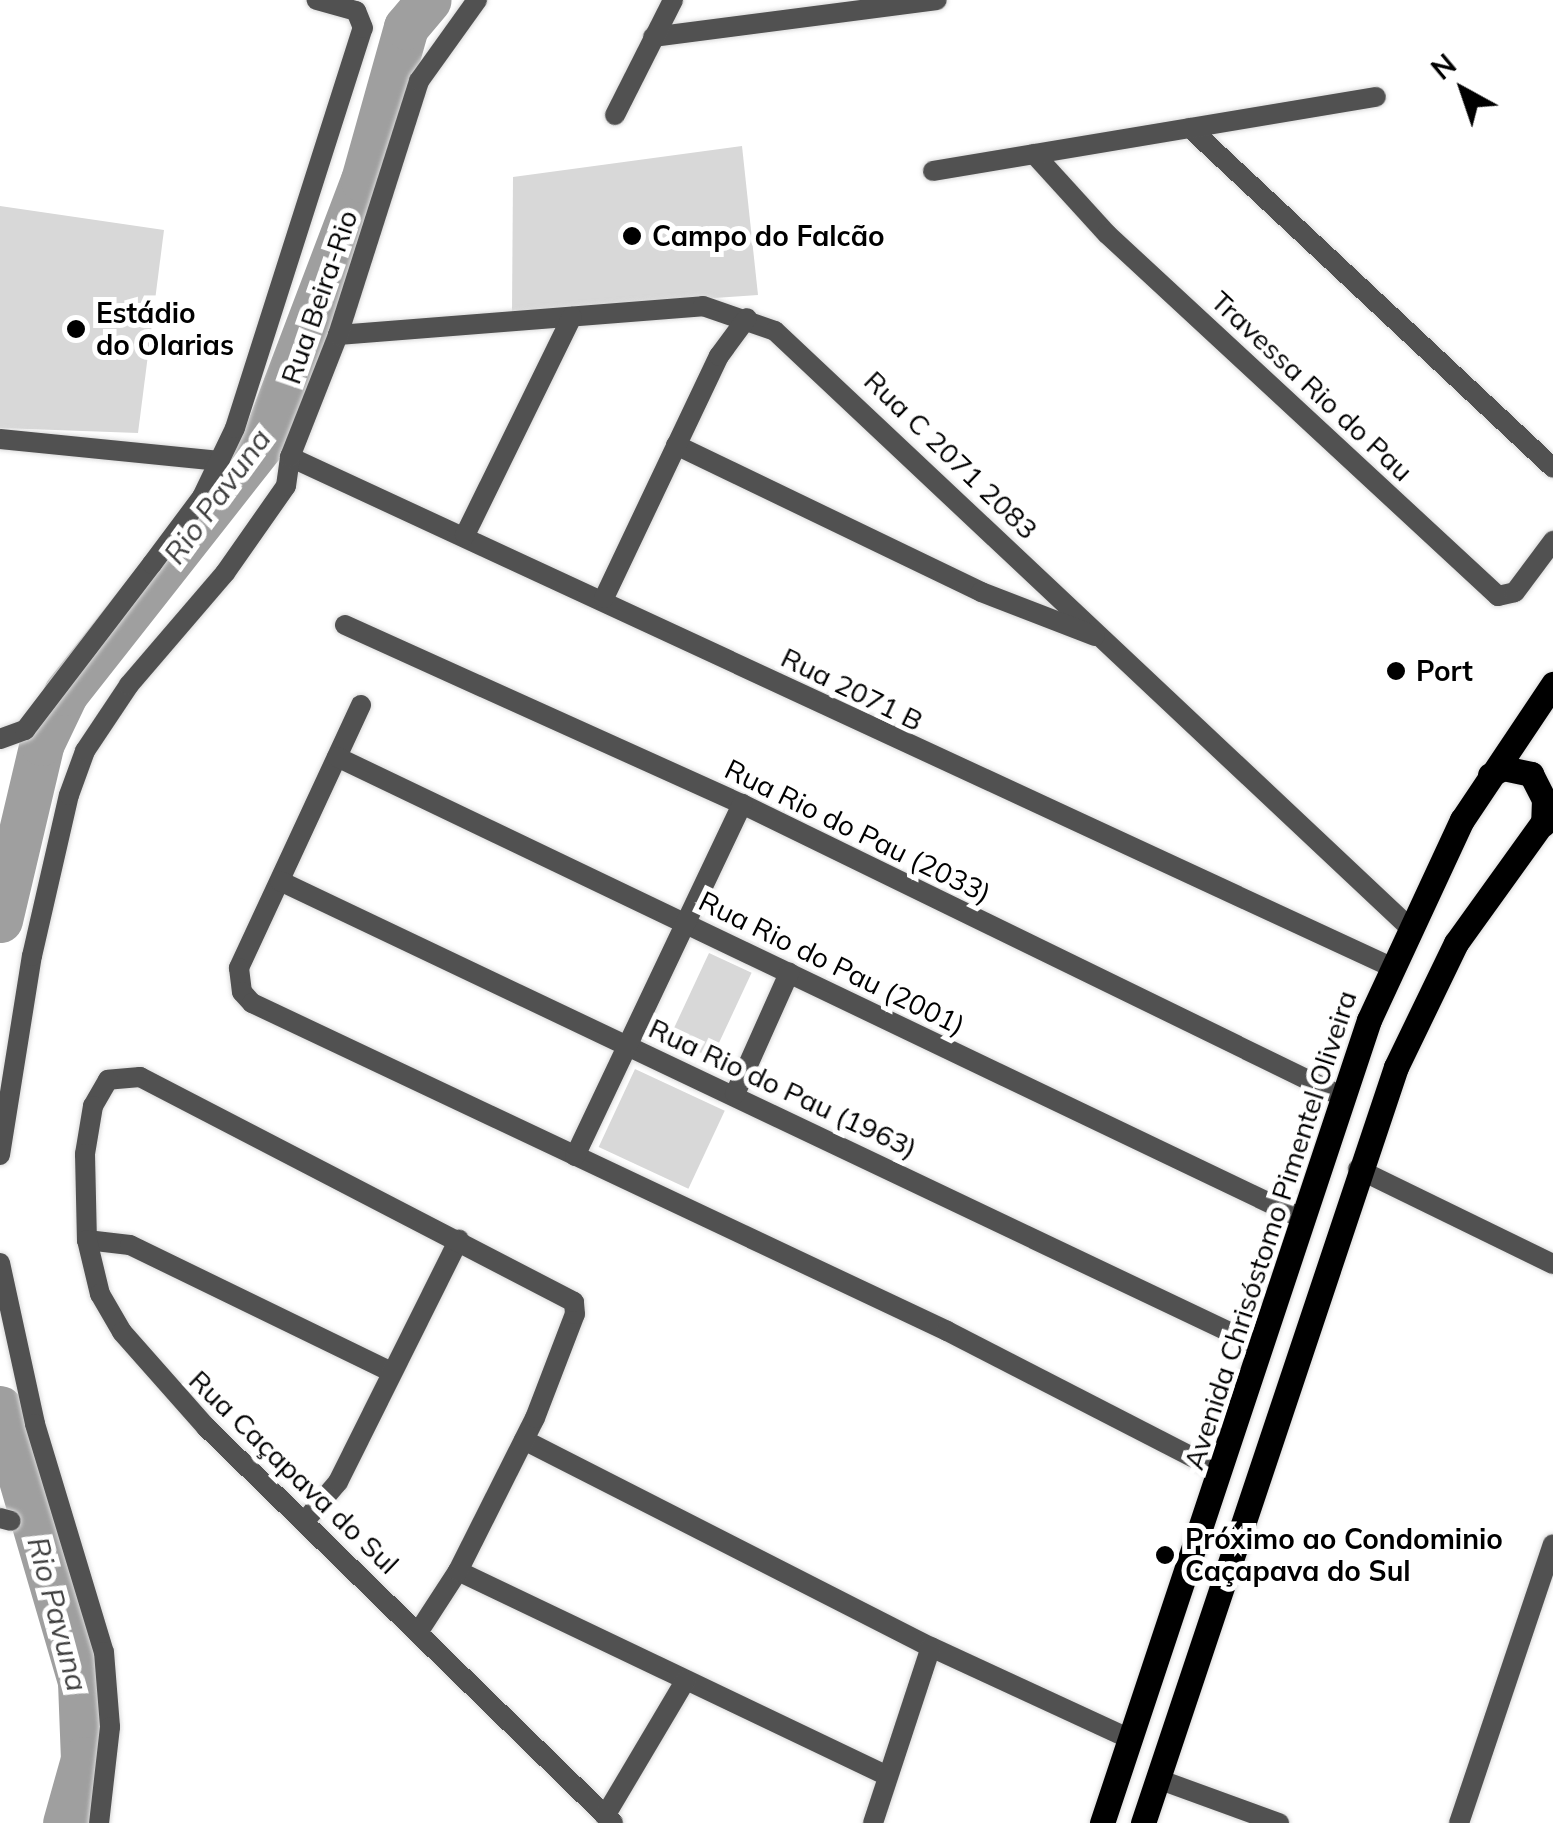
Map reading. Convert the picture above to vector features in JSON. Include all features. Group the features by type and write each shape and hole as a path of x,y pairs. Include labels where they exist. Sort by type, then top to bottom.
{"main road":[{"name":"Avenida Chrisóstomo Pimentel Oliveira","path":"1102,1823 1390,967 1490,774 1553,684"},
{"path":"1143,1823 1358,1170 1426,995 1548,816 1544,799 1530,774 1517,768 1490,774"},
{"path":"1340,1108 1358,1170"}],"street":[{"name":"Rua Beira-Rio","path":"0,1156 32,956 68,795 85,751 128,685 224,573 286,486 290,457 338,335 419,81 477,0"},
{"path":"616,115 672,0"},
{"path":"653,37 937,0"},
{"path":"0,739 24,730 202,497 220,461 361,39 361,15 332,2"},
{"path":"934,171 1376,97"},
{"path":"1190,128 1553,468"},
{"name":"Travessa Rio do Pau","path":"1034,154 1107,234 1498,596 1514,592 1552,544"},
{"name":"Rua C 2071 2083","path":"338,335 703,306 747,318 798,346 1101,639 1408,926"},
{"path":"465,535 572,317"},
{"path":"604,598 719,356 747,318"},
{"path":"0,438 220,461"},
{"path":"676,445 981,592 1101,639"},
{"name":"Rua 2071 B","path":"290,457 604,598 970,777 1390,967"},
{"name":"Rua Rio do Pau (2033)","path":"345,625 742,804 1340,1108"},
{"path":"361,705 240,968 242,992 252,1003 964,1339 1221,1472"},
{"name":"Rua Rio do Pau (2001)","path":"337,757 1303,1220"},
{"path":"575,1156 742,804"},
{"name":"Rua Rio do Pau (1963)","path":"280,882 735,1094 1261,1347"},
{"path":"735,1094 789,973"},
{"name":"Rua Caçapava do Sul","path":"459,1239 140,1077 119,1076 99,1089 85,1154 87,1240 100,1294 135,1351 609,1820"},
{"path":"1358,1170 1553,1264"},
{"path":"304,1522 338,1482 459,1239 574,1302 565,1343 524,1440 458,1570 419,1631"},
{"path":"87,1240 130,1245 390,1372"},
{"path":"0,1263 35,1424 104,1652 110,1727 99,1823"},
{"path":"524,1440 931,1647 1132,1740"},
{"path":"1459,1823 1553,1544"},
{"path":"458,1570 888,1776"},
{"path":"873,1823 931,1647"},
{"path":"609,1820 685,1681"},
{"path":"1158,1779 1280,1823"}],"shaded area":[{"name":"Campo do Falcão","path":"742,146 758,295 512,312 513,177"},
{"name":"Estádio do Olarias","path":"0,206 164,230 138,433 0,428"},
{"path":"709,953 752,973 712,1058 669,1038"},
{"path":"635,1069 725,1111 688,1189 599,1147"}],"waterway":[{"name":"Rio Pavuna","path":"0,920 42,743 66,693 263,443 363,180 406,27 429,0"},
{"name":"Rio Pavuna","path":"0,1408 80,1682 83,1759 65,1823"}],"place":[{"name":"Campo do Falcão","path":"632,236"},
{"name":"Estádio do Olarias","path":"76,329"},
{"name":"Port","path":"1396,671"},
{"name":"Próximo ao Condominio Caçapava do Sul","path":"1165,1555"}]}
